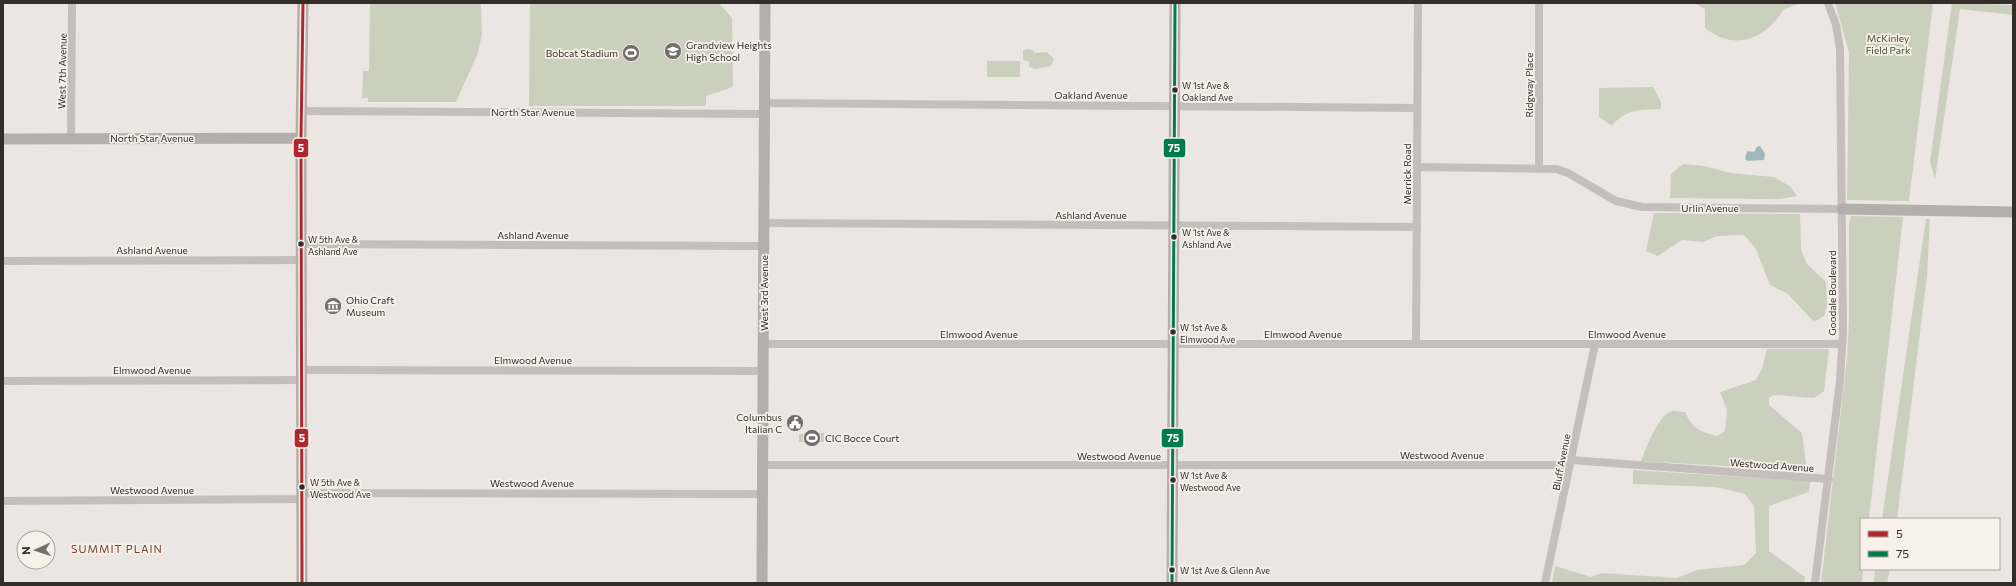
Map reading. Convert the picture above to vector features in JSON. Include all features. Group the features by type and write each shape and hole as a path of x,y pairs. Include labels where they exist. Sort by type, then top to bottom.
{"street":[{"name":"West 7th Avenue","path":"71,139 72,3"},
{"path":"302,583 301,111 303,3"},
{"name":"West 3rd Avenue","path":"762,583 765,3"},
{"path":"1172,583 1175,3"},
{"name":"Merrick Road","path":"1416,344 1418,3"},
{"name":"Ridgway Place","path":"1539,3 1539,168"},
{"name":"Goodale Boulevard","path":"1815,583 1829,479 1840,381 1842,344 1840,49 1836,25 1828,3"},
{"name":"Oakland Avenue","path":"764,109 1174,106 1417,108"},
{"name":"North Star Avenue","path":"301,111 764,109"},
{"name":"North Star Avenue","path":"3,139 301,138"},
{"name":"Urlin Avenue","path":"1417,167 1557,169 1568,173 1616,201 1642,207 1842,208 2013,212"},
{"name":"Ashland Avenue","path":"764,224 1417,227"},
{"name":"Ashland Avenue","path":"301,244 764,246"},
{"name":"Ashland Avenue","path":"3,261 301,260"},
{"name":"Elmwood Avenue","path":"764,344 1842,344"},
{"name":"Bluff Avenue","path":"1545,583 1596,344"},
{"name":"Elmwood Avenue","path":"3,381 302,375 763,371"},
{"name":"Westwood Avenue","path":"763,465 1173,466 1570,463 1829,479"},
{"name":"Westwood Avenue","path":"3,501 302,496 762,494"}],"green space":[{"path":"370,3 481,3 482,34 478,53 456,102 368,102 368,98 362,98 363,71 369,71"},
{"name":"Bobcat Stadium","path":"530,3 719,3 732,18 733,87 706,96 706,106 529,106"},
{"path":"1694,3 1802,3 1784,9 1777,19 1759,35 1749,39 1738,40 1727,39 1716,35 1705,28 1705,9"},
{"name":"McKinley Field Park","path":"1835,3 1933,3 1909,201 1847,200 1849,52"},
{"path":"1952,3 2013,5 2013,15 1960,9 1935,179 1930,162"},
{"path":"1023,50 1033,50 1035,53 1047,52 1054,59 1051,66 1035,69 1029,67 1029,62 1023,60"},
{"path":"987,61 1020,61 1020,77 987,77"},
{"path":"1653,87 1661,102 1661,109 1640,110 1628,113 1617,120 1612,126 1599,117 1599,88"},
{"path":"1683,164 1704,166 1730,173 1774,177 1791,187 1797,196 1780,199 1670,198 1671,174"},
{"path":"1654,213 1800,214 1801,250 1807,264 1826,282 1827,305 1824,316 1814,322 1788,294 1770,285 1756,249 1744,235 1717,236 1703,242 1682,240 1658,256 1646,251"},
{"path":"1851,216 1903,217 1869,518 1860,518 1860,570 1863,570 1862,583 1821,583 1847,359 1849,320 1849,223"},
{"path":"1926,219 1930,219 1927,276 1897,518 1882,518"},
{"path":"1767,349 1829,349 1824,391 1814,398 1773,395 1769,398 1769,405 1802,433 1807,471 1641,461 1649,440 1657,425 1667,414 1672,411 1685,412 1694,426 1706,433 1717,436 1725,431 1727,410 1720,392 1756,380 1762,369"},
{"name":"CIC Bocce Court","path":"824,433 824,442 799,442 799,434"},
{"path":"1633,470 1810,481 1809,492 1769,506 1769,551 1805,577 1804,583 1552,583 1555,566 1591,577 1602,573 1677,578 1697,570 1744,565 1756,553 1754,506 1745,494 1716,487 1633,484"},
{"path":"1875,570 1890,570 1887,583 1874,583"}],"water":[{"path":"1760,146 1765,154 1764,160 1748,161 1745,159 1747,151 1754,152 1757,147"}],"transit line":[{"name":"5","path":"302,583 301,138 303,3"},
{"name":"75","path":"1172,583 1175,3"}],"place":[{"name":"Grandview Heights High School","path":"673,51"},
{"name":"Bobcat Stadium","path":"631,53"},
{"name":"W 1st Ave & Oakland Ave","path":"1175,90"},
{"name":"W 1st Ave & Ashland Ave","path":"1174,237"},
{"name":"W 5th Ave & Ashland Ave","path":"301,244"},
{"name":"Ohio Craft Museum","path":"333,306"},
{"name":"W 1st Ave & Elmwood Ave","path":"1173,332"},
{"name":"Columbus Italian C","path":"795,423"},
{"name":"CIC Bocce Court","path":"812,438"},
{"name":"W 1st Ave & Westwood Ave","path":"1173,480"},
{"name":"W 5th Ave & Westwood Ave","path":"302,487"},
{"name":"W 1st Ave & Glenn Ave","path":"1172,570"}],"district":[{"name":"SUMMIT PLAIN","path":"117,549"}]}
